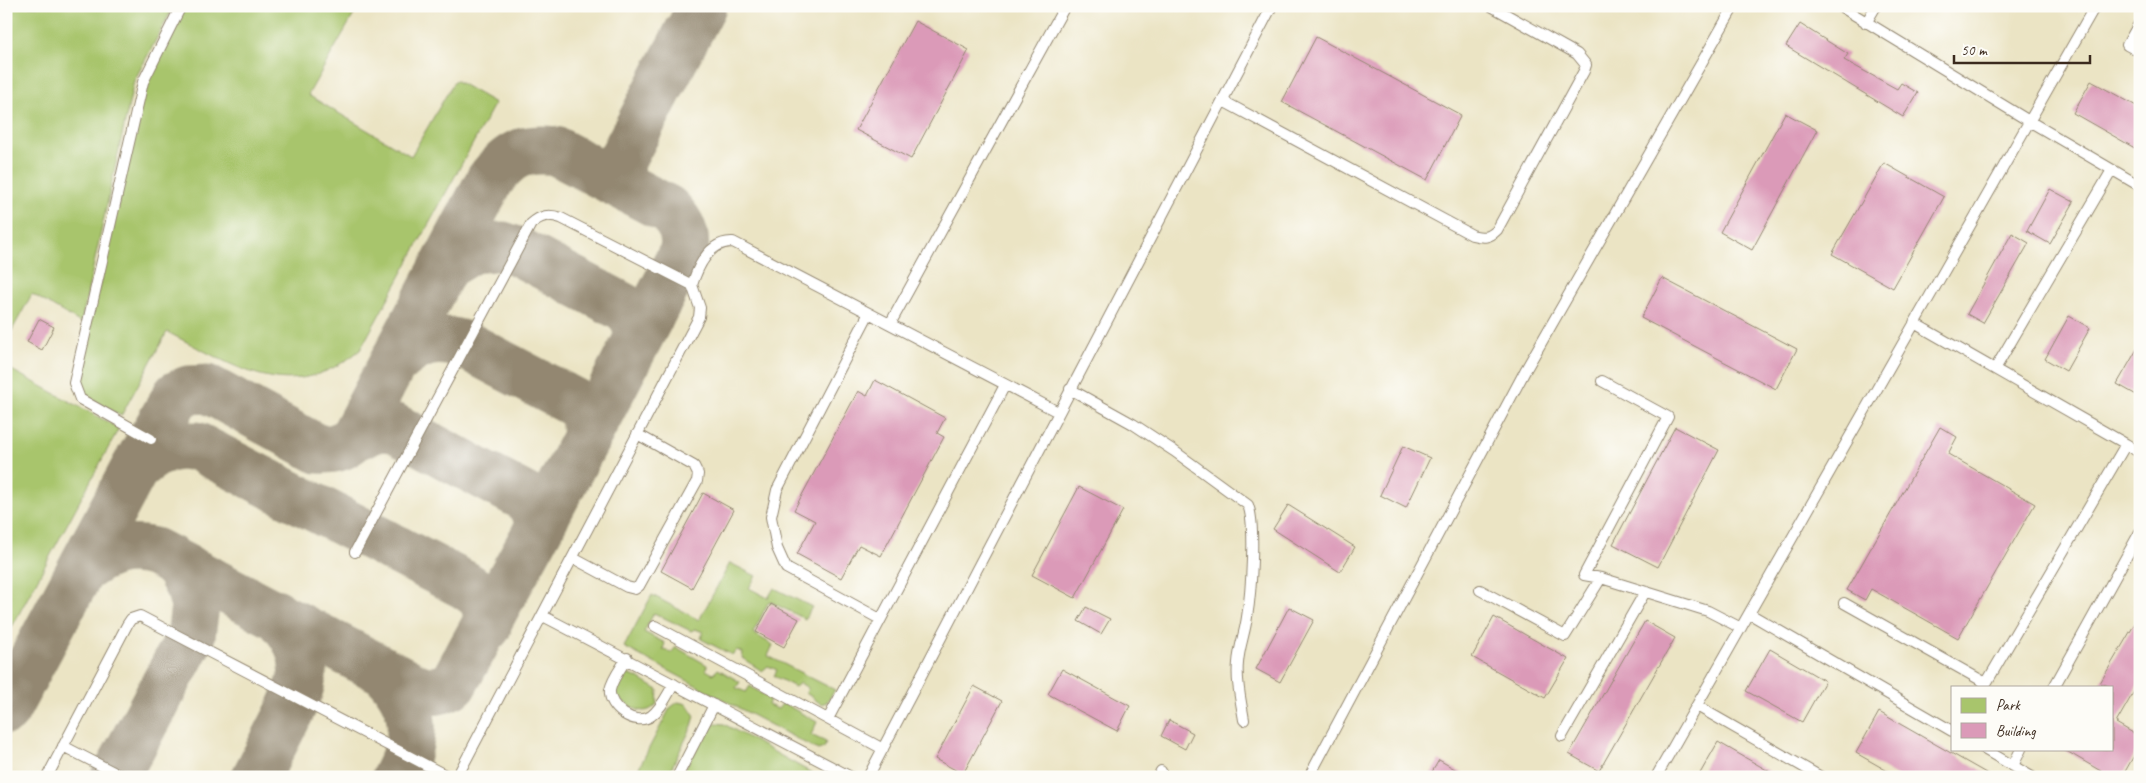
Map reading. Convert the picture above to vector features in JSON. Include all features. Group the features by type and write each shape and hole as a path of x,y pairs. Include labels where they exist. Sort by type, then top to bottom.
{"lane":[{"path":"151,439 80,399 74,383 142,82 181,6"},
{"path":"890,324 1065,6"},
{"path":"868,777 1272,6"},
{"path":"1223,100 1472,235 1483,238 1491,236 1497,230 1584,72 1586,65 1577,54 1491,6"},
{"path":"1309,777 1525,371 1734,6"},
{"path":"1840,6 2029,122 2140,186"},
{"path":"1866,22 1876,6"},
{"path":"1656,777 2095,6"},
{"path":"2140,22 2127,45 2140,52"},
{"path":"1995,369 2112,170"},
{"path":"355,552 531,224 538,218 546,215 561,218 692,285 700,308 699,317 457,777"},
{"path":"692,285 710,250 724,242 732,242 1058,412"},
{"path":"869,313 777,490 770,517 777,548 786,568 880,619"},
{"path":"1914,323 2140,453"},
{"path":"1602,381 1668,417 1584,575 1601,578 1708,611 1742,628"},
{"path":"828,719 1005,385"},
{"path":"1070,389 1133,424 1174,451 1248,505 1251,527 1248,617 1239,648 1238,666 1244,720"},
{"path":"573,558 627,586 635,588 639,586 697,480 698,474 694,466 637,434"},
{"path":"1844,603 1985,685 2126,444"},
{"path":"2055,686 2140,532"},
{"path":"1480,590 1565,636 1601,578"},
{"path":"1562,736 1645,592"},
{"path":"1750,614 1951,730"},
{"path":"47,777 127,624 131,619 140,616 448,777"},
{"path":"543,616 627,658 851,777"},
{"path":"655,626 883,749"},
{"path":"627,658 614,680 610,693 614,705 626,714 642,720 653,715 674,684"},
{"path":"677,777 714,704"},
{"path":"1697,706 1821,777"},
{"path":"63,746 123,777"},
{"path":"1986,750 2032,777"},
{"path":"2013,766 2021,750"}],"green space":[{"path":"6,6 174,6 134,81 81,323 32,294 6,341"},
{"path":"185,6 352,6 357,9 308,95 411,156 455,80 495,103 360,350 334,367 310,376 286,379 263,376 240,368 167,332 121,416 82,393 82,360 148,76"},
{"path":"6,367 119,428 6,638"},
{"path":"730,563 756,576 749,588 768,598 774,588 812,607 805,619 769,601 753,633 773,645 768,656 835,690 827,702 821,704 806,693 808,688 800,683 795,687 774,676 777,670 768,666 762,671 742,658 743,653 737,650 732,655 701,639 703,632 695,629 691,631 654,613 644,632 665,643 663,649 671,653 676,647 707,665 706,670 713,674 718,669 740,682 736,688 746,692 750,686 770,699 768,705 778,709 783,703 817,722 811,735 826,742 824,748 818,750 624,647 652,595 699,620"},
{"path":"627,674 658,690 657,704 652,708 642,711 616,697 613,688 621,677"},
{"path":"678,702 687,704 695,716 667,777 634,777 670,708"},
{"path":"716,723 724,724 819,777 681,777 706,728"}],"building":[{"path":"915,21 969,50 911,159 856,130"},
{"path":"1800,24 1848,54 1844,60 1897,89 1901,83 1918,93 1903,117 1786,46"},
{"path":"1316,37 1461,115 1427,180 1282,102"},
{"path":"2091,81 2140,108 2140,151 2073,113"},
{"path":"1785,113 1817,130 1752,250 1720,232"},
{"path":"1884,163 1944,197 1893,288 1832,254"},
{"path":"2050,189 2074,202 2050,244 2027,231"},
{"path":"2012,233 2029,243 1983,323 1967,314"},
{"path":"1662,278 1797,349 1776,389 1641,318"},
{"path":"2069,316 2090,328 2066,371 2045,359"},
{"path":"39,319 54,327 42,350 27,342"},
{"path":"2140,344 2140,397 2117,384"},
{"path":"875,380 945,418 937,433 944,437 881,556 859,545 841,578 797,554 815,521 794,510 858,391 867,396"},
{"path":"1675,427 1719,450 1658,567 1613,544"},
{"path":"1940,427 1957,437 1948,454 2035,504 1958,638 1871,589 1865,600 1847,590"},
{"path":"1403,446 1430,458 1406,508 1380,495"},
{"path":"1079,487 1123,510 1075,598 1032,575"},
{"path":"703,493 734,510 692,588 661,571"},
{"path":"1288,505 1355,547 1340,572 1273,529"},
{"path":"771,604 799,619 784,647 756,632"},
{"path":"1086,607 1110,619 1101,634 1078,621"},
{"path":"1289,607 1314,620 1280,682 1256,669"},
{"path":"2140,615 2140,681 2116,723 2140,737 2140,745 2122,777 2111,777 2065,750 2114,750 2114,686 2100,683"},
{"path":"1494,617 1568,659 1545,698 1472,657"},
{"path":"1645,621 1675,638 1599,771 1569,754"},
{"path":"1770,649 1825,681 1802,722 1746,691"},
{"path":"1062,669 1130,706 1117,731 1048,694"},
{"path":"974,686 1002,701 963,774 935,759"},
{"path":"1879,712 1993,777 1898,777 1856,753"},
{"path":"1169,720 1193,733 1185,749 1161,736"},
{"path":"1718,742 1779,777 1698,777"},
{"path":"1439,760 1469,777 1429,777"}],"taxiway":[{"path":"611,180 702,6"},
{"path":"6,710 134,470 177,395 188,390 208,389 318,449 334,448 346,443 354,437 490,180 504,164 518,154 534,150 556,151 667,209 682,228 685,245 684,251 538,530 453,684 436,690 417,688 154,552 133,549 115,551 99,558 81,570"},
{"path":"446,265 472,249 503,246 517,251 623,307 635,322 637,341"},
{"path":"395,362 420,344 428,342 437,340 467,346 579,405 585,415 587,437"},
{"path":"354,437 379,427 395,428 525,497 532,504 536,512 538,530"},
{"path":"134,470 148,458 162,450 178,446 196,446 465,585 481,597 487,612 487,627"},
{"path":"115,777 191,636 195,606 191,591 179,568 169,559"},
{"path":"256,777 293,705 302,677 301,652 296,640 275,613"},
{"path":"385,672 404,697 411,722 408,748 396,777"}]}
